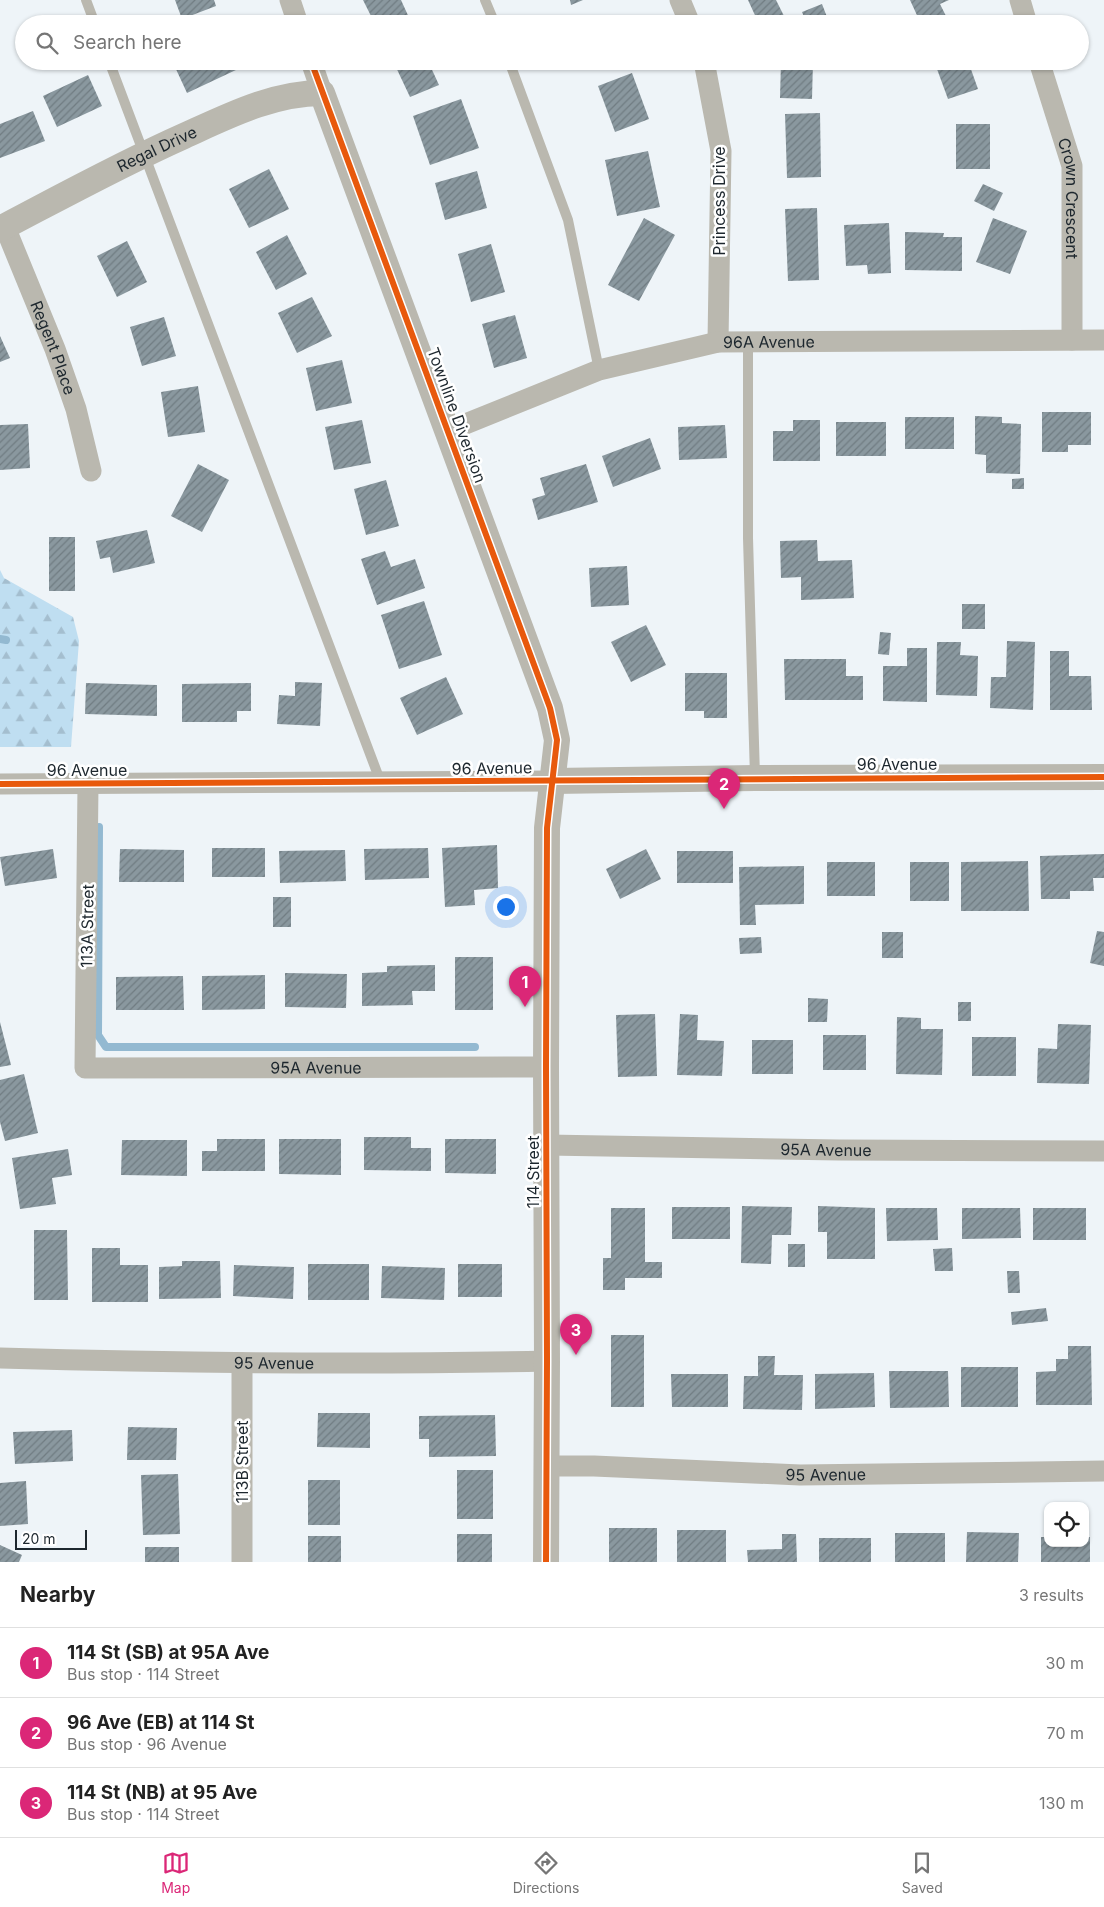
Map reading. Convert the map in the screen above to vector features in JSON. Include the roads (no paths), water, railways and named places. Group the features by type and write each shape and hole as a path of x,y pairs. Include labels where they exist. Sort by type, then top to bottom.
{"street":[{"path":"290,0 295,15"},
{"path":"680,0 686,15"},
{"path":"1020,0 1025,15"},
{"name":"Townline Diversion","path":"314,70 550,708 557,740 553,781"},
{"name":"Princess Drive","path":"706,70 721,151 718,342"},
{"name":"Crown Crescent","path":"1042,70 1072,166 1072,340"},
{"name":"Regal Drive","path":"2,228 144,154 235,112 276,99 322,93"},
{"name":"Regent Place","path":"2,228 58,358 76,409 91,472"},
{"name":"96A Avenue","path":"448,431 599,370 718,342 1104,340"},
{"name":"96 Avenue","path":"0,784 1104,777"},
{"name":"114 Street","path":"546,1562 548,828 553,781"},
{"name":"113A Street","path":"85,1068 88,784"},
{"name":"95A Avenue","path":"85,1068 546,1067"},
{"name":"95A Avenue","path":"547,1145 839,1150 1104,1151"},
{"name":"95 Avenue","path":"0,1358 242,1363 548,1360"},
{"name":"113B Street","path":"242,1363 242,1562"},
{"name":"95 Avenue","path":"547,1466 800,1474 1104,1471"}],"lane":[{"path":"86,0 92,15"},
{"path":"485,0 491,15"},
{"path":"112,70 381,783"},
{"path":"512,70 568,220 599,370"},
{"path":"748,343 748,538 755,778"}],"waterway":[{"path":"0,639 6,640"},
{"path":"99,827 98,1035 106,1047 475,1047"}],"place":[{"name":"96 Ave (EB) at 114 St","path":"724,809"},
{"name":"114 St (SB) at 95A Ave","path":"525,1007"},
{"name":"114 St (NB) at 95 Ave","path":"576,1355"}]}
